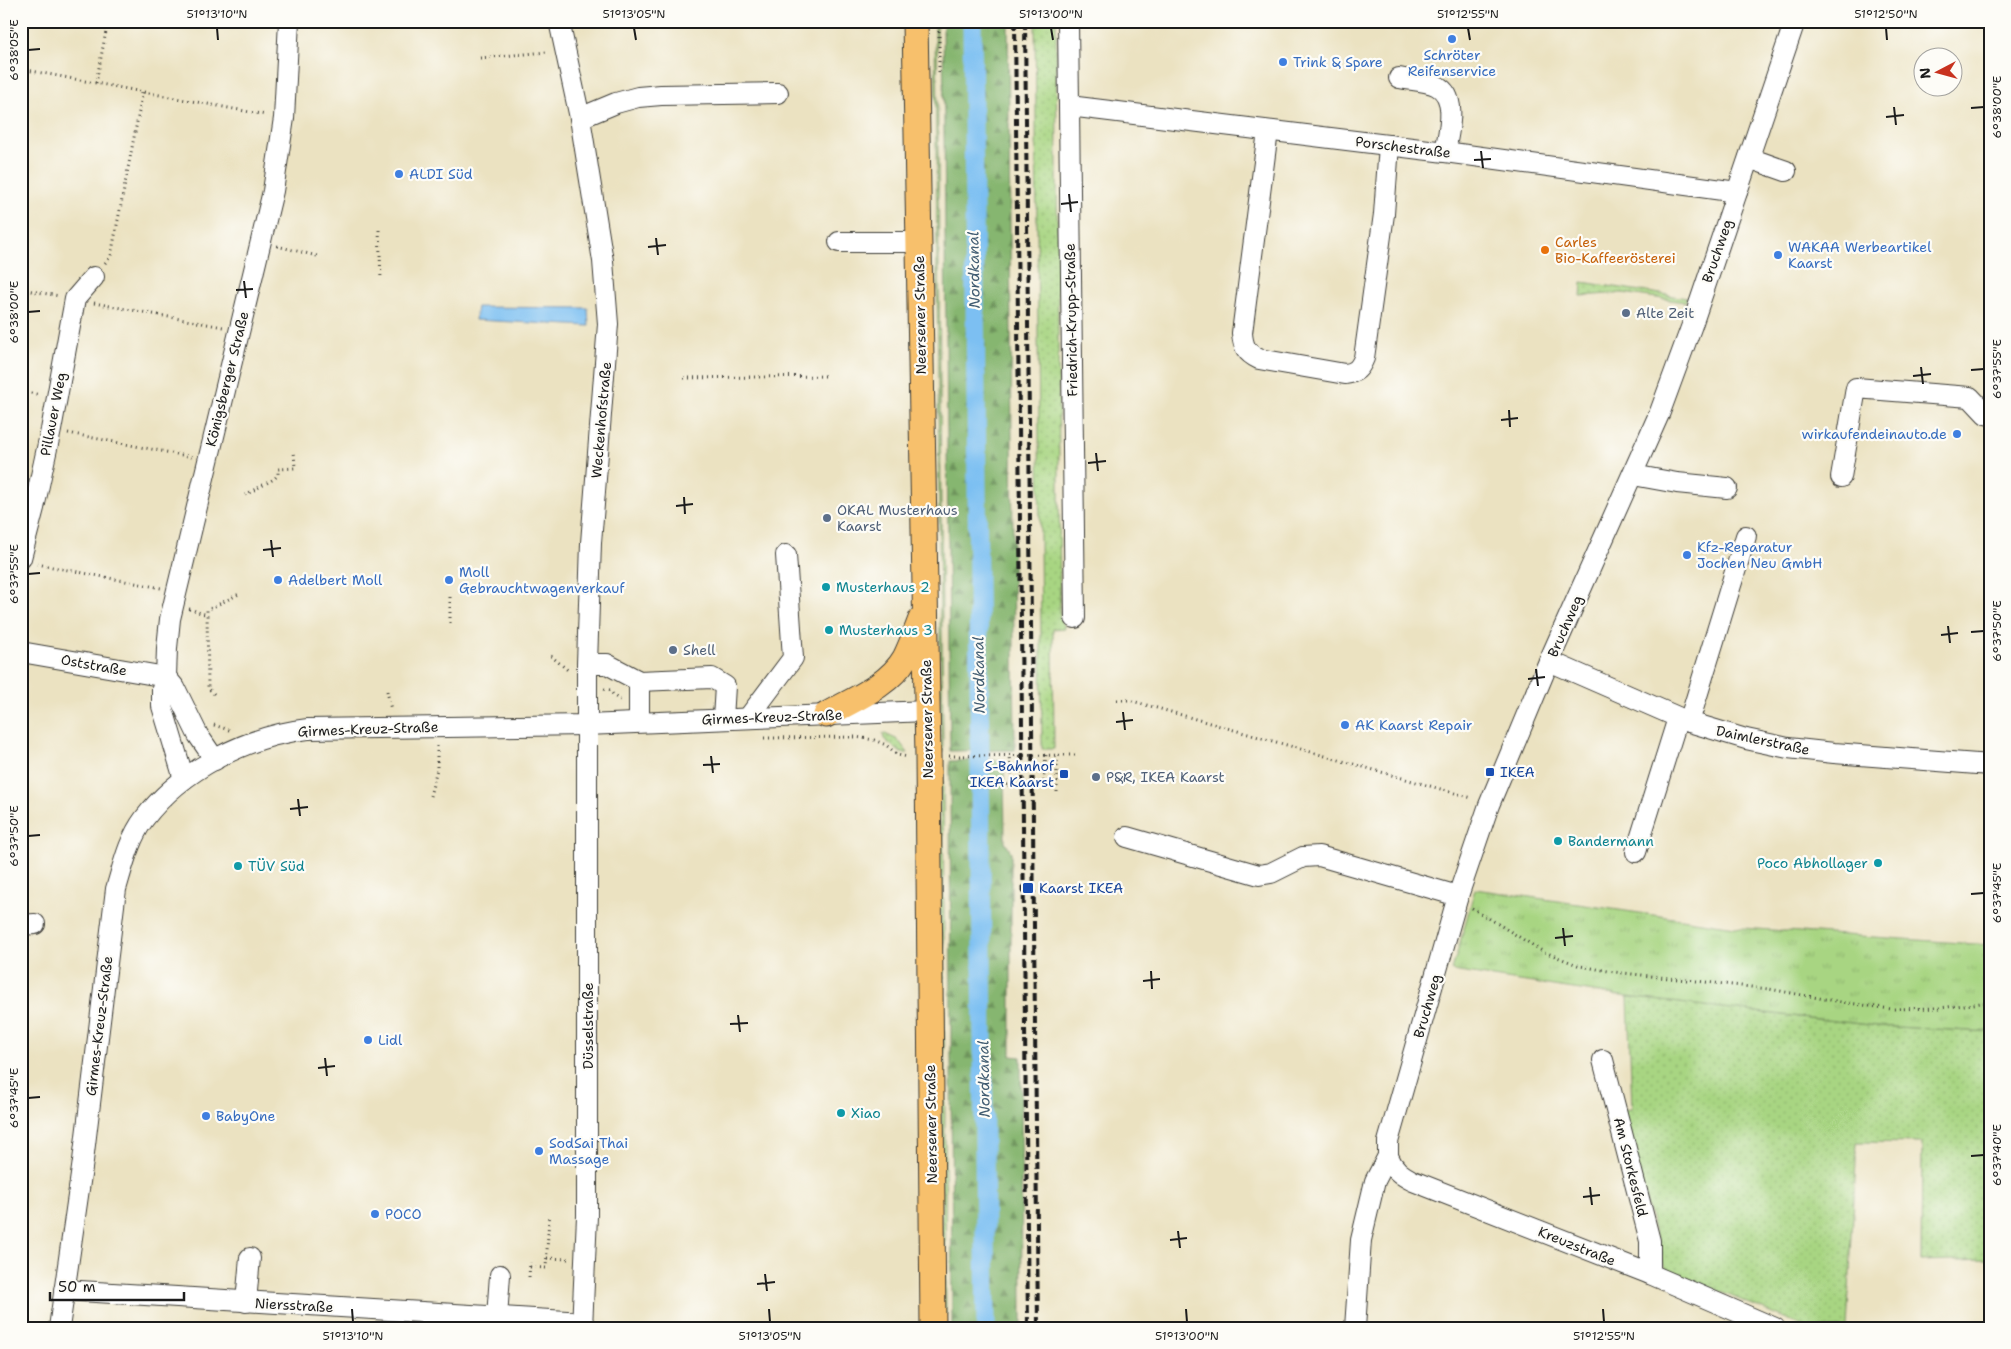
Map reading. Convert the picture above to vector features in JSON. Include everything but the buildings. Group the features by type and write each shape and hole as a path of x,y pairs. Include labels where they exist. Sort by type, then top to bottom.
{"main road":[{"name":"Neersener Straße","path":"915,21 927,711 932,1328"},
{"path":"826,715 873,689 891,675 904,660 916,634 925,604"}],"street":[{"name":"Königsberger Straße","path":"184,779 162,706 162,690 166,677 166,648 175,591 273,191 284,118 289,21"},
{"name":"Weckenhofstraße","path":"559,21 580,118 603,261 608,324 591,543 586,724"},
{"name":"Friedrich-Krupp-Straße","path":"1068,21 1075,618"},
{"name":"Bruchweg","path":"1355,1328 1362,1233 1375,1181 1388,1156 1388,1142 1458,896 1489,805 1549,661 1660,412 1796,21"},
{"path":"1399,78 1438,86 1447,96 1450,106 1450,119 1445,152"},
{"path":"580,118 616,102 638,97 778,93"},
{"name":"Porschestraße","path":"1069,106 1445,152 1737,192"},
{"path":"1268,131 1242,332 1243,345 1249,354 1259,359 1345,374 1354,373 1361,366 1364,358 1384,214 1389,145"},
{"path":"1749,158 1786,171"},
{"path":"839,242 918,242"},
{"path":"75,299 94,277"},
{"name":"Pillauer Weg","path":"26,560 34,508 51,430 75,299"},
{"path":"1841,477 1856,388 1970,397 1986,414 1990,415"},
{"path":"1633,474 1677,483 1727,488"},
{"path":"1636,852 1746,536"},
{"path":"748,718 793,658 786,555"},
{"name":"Oststraße","path":"21,652 166,677"},
{"name":"Daimlerstraße","path":"1549,661 1683,720 1717,732 1788,748 1990,765"},
{"path":"587,664 607,664 639,681 712,678 725,686 723,719"},
{"path":"166,677 175,688 194,728 216,760"},
{"path":"639,681 639,722"},
{"name":"Girmes-Kreuz-Straße","path":"59,1328 83,1161 116,889 134,836 144,820 164,796 184,779 216,760 255,742 287,731 328,728 586,724 927,711"},
{"name":"Düsselstraße","path":"583,1325 587,1216 588,1035 586,724"},
{"path":"1127,837 1259,876 1271,873 1303,856 1319,856 1458,896"},
{"name":"Am Storkesfeld","path":"1603,1060 1650,1241 1650,1274"},
{"name":"Kreuzstraße","path":"1388,1156 1392,1166 1413,1181 1650,1274 1775,1328"},
{"path":"246,1302 250,1258"},
{"path":"497,1316 500,1275"},
{"name":"Niersstraße","path":"64,1290 497,1316 583,1325"}],"path":[{"path":"96,83 108,21"},
{"path":"480,58 565,51"},
{"path":"21,69 284,118"},
{"path":"94,277 111,256 142,91"},
{"path":"379,230 381,279"},
{"path":"275,245 318,256"},
{"path":"21,289 239,330"},
{"path":"684,378 828,376"},
{"path":"51,430 207,460"},
{"path":"245,495 274,479 278,475 278,469 295,468 294,450"},
{"path":"26,560 175,591"},
{"path":"214,694 208,688 207,610 239,594"},
{"path":"450,597 450,624"},
{"path":"201,614 207,614"},
{"path":"387,691 392,711"},
{"path":"1117,700 1129,700 1158,708 1472,798 1489,805"},
{"path":"209,723 234,732"},
{"path":"430,796 437,769 438,727"},
{"path":"1043,786 1046,755"},
{"path":"1057,755 1057,792"},
{"path":"958,756 1076,755"},
{"path":"1007,785 1012,784 1010,756"},
{"path":"1458,896 1475,911 1542,951 1580,966 1614,972 1769,989 1891,1009 1939,1008 1990,1002"},
{"path":"529,1277 530,1265 546,1268 549,1217"}],"green space":[{"path":"935,21 937,21 943,752 941,752"},
{"path":"943,21 1008,21 1015,750 950,751"},
{"path":"1035,21 1056,21 1060,617 1065,628 1053,629 1054,749 1042,749"},
{"path":"1582,282 1687,298 1685,302 1622,293 1581,296"},
{"path":"883,733 898,740 908,753 901,753 884,739"},
{"path":"1004,760 1005,842 1011,852 1011,1056 1021,1057 1022,1328 952,1328 950,761"},
{"path":"940,765 943,765 946,1328 942,1328"},
{"path":"1475,889 1742,928 1990,945 1990,1032 1878,1026 1628,997 1452,971"},
{"path":"1628,997 1878,1026 1990,1032 1990,1259 1921,1261 1922,1143 1857,1142 1847,1328 1809,1328 1665,1269 1621,1110 1632,1109"}],"water":[{"path":"477,307 588,308 589,326 475,320"}],"waterway":[{"name":"Nordkanal","path":"972,21 986,1328"}],"railway":[{"path":"1015,21 1028,1328"},
{"path":"1025,21 1038,1328"}],"place":[{"name":"Schröter Reifenservice","path":"1452,39"},
{"name":"Trink & Spare","path":"1283,62"},
{"name":"ALDI Süd","path":"399,174"},
{"name":"Carles Bio-Kaffeerösterei","path":"1545,250"},
{"name":"WAKAA Werbeartikel Kaarst","path":"1778,255"},
{"name":"Alte Zeit","path":"1626,313"},
{"name":"wirkaufendeinauto.de","path":"1957,434"},
{"name":"OKAL Musterhaus Kaarst","path":"827,518"},
{"name":"Kfz-Reparatur Jochen Neu GmbH","path":"1687,555"},
{"name":"Adelbert Moll","path":"278,580"},
{"name":"Moll Gebrauchtwagenverkauf","path":"449,580"},
{"name":"Musterhaus 2","path":"826,587"},
{"name":"Musterhaus 3","path":"829,630"},
{"name":"Shell","path":"673,650"},
{"name":"AK Kaarst Repair","path":"1345,725"},
{"name":"IKEA","path":"1490,772"},
{"name":"S-Bahnhof IKEA Kaarst","path":"1064,774"},
{"name":"P&R, IKEA Kaarst","path":"1096,777"},
{"name":"Bandermann","path":"1558,841"},
{"name":"Poco Abhollager","path":"1878,863"},
{"name":"TÜV Süd","path":"238,866"},
{"name":"Kaarst IKEA","path":"1028,888"},
{"name":"Lidl","path":"368,1040"},
{"name":"Xiao","path":"841,1113"},
{"name":"BabyOne","path":"206,1116"},
{"name":"SodSai Thai Massage","path":"539,1151"},
{"name":"POCO","path":"375,1214"}]}
